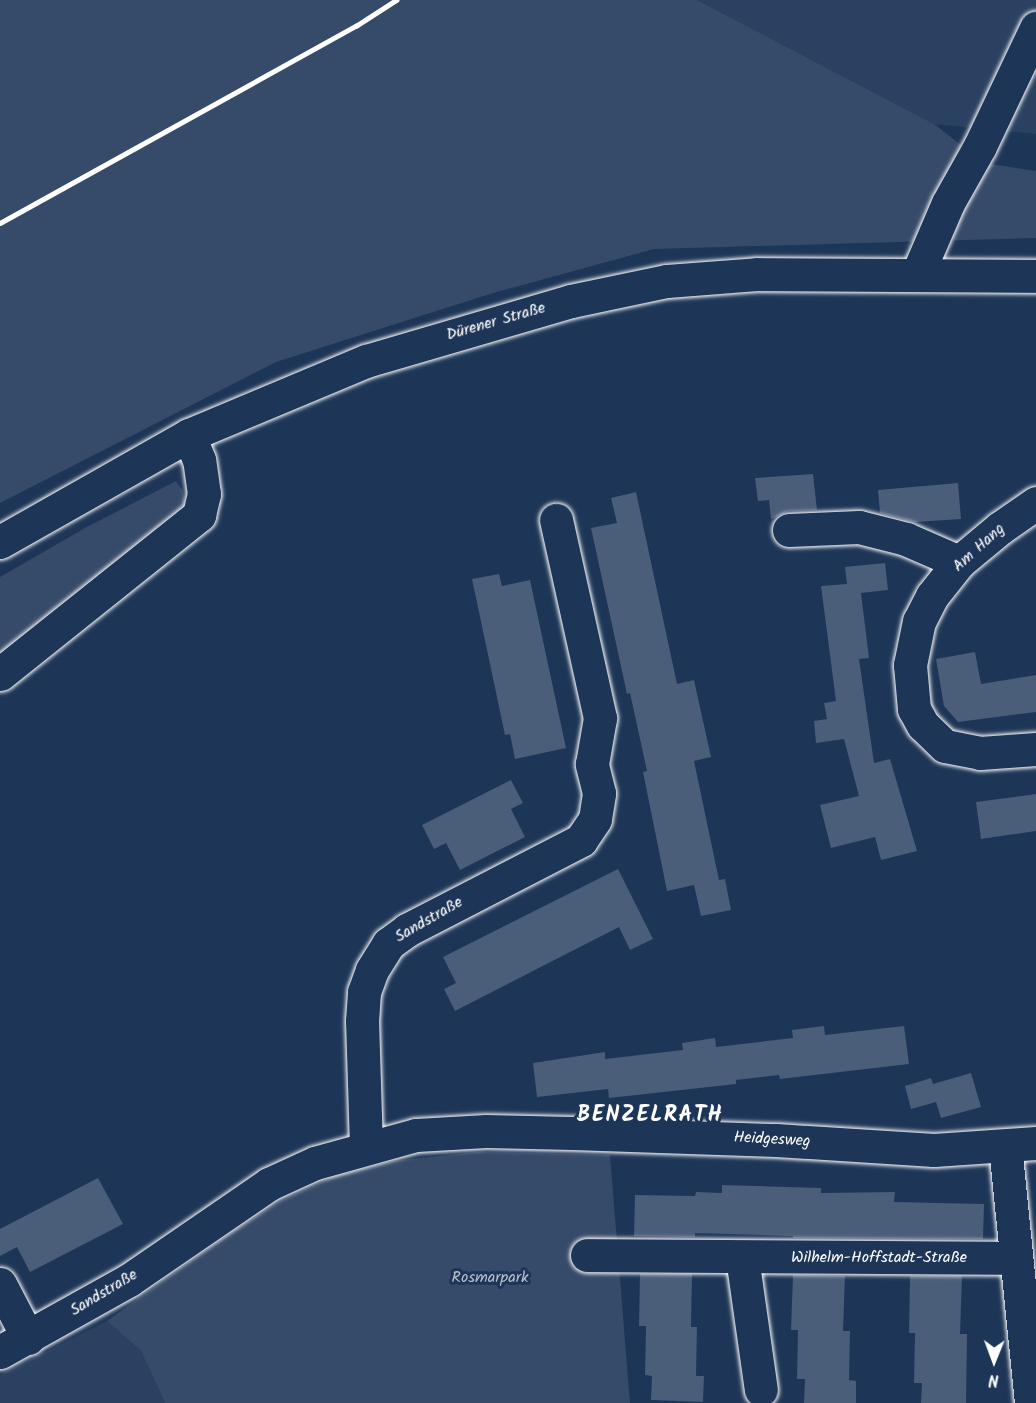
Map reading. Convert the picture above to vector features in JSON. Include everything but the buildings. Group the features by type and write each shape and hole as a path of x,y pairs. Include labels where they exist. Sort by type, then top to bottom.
{"street":[{"path":"917,275 948,203 980,146 1036,28"},
{"name":"Dürener Straße","path":"0,542 189,435 366,361 571,301 667,281 757,274 1036,276"},
{"path":"0,674 199,515 204,494 199,460 189,435"},
{"name":"Am Hang","path":"1036,503 1000,528 959,562 932,596 919,621 910,665 914,709 922,725 934,737 951,748 980,753 1036,749"},
{"name":"Sandstraße","path":"0,1284 14,1345 129,1280 269,1184 315,1163 366,1147 362,1021 364,992 372,970 388,944 407,930 581,840 595,819 599,793 592,764 600,718 556,520"},
{"path":"789,530 859,527 906,539 959,562"},
{"name":"Heidgesweg","path":"366,1147 416,1135 486,1131 776,1140 934,1150 1021,1145"},
{"path":"1021,1145 1016,1258 1031,1403"},
{"name":"Wilhelm-Hoffstadt-Straße","path":"586,1255 1016,1258"},
{"path":"742,1257 761,1390"}],"shaded area":[{"path":"697,0 1036,0 1036,134 934,124"},
{"path":"107,1321 141,1351 165,1403 0,1403 0,1375"}],"green space":[{"path":"0,0 697,0 934,124 984,163 1036,171 1036,238 654,249 493,293 276,362 0,503"},
{"path":"176,481 183,491 185,508 0,658 0,577 85,528"},
{"name":"Rosmarpark","path":"477,1152 610,1155 630,1403 165,1403 141,1351 107,1321 232,1232 281,1201 335,1176 394,1161"}],"railway":[{"path":"0,223 356,26 396,0"}],"district":[{"name":"BENZELRATH","path":"650,1116"}]}
